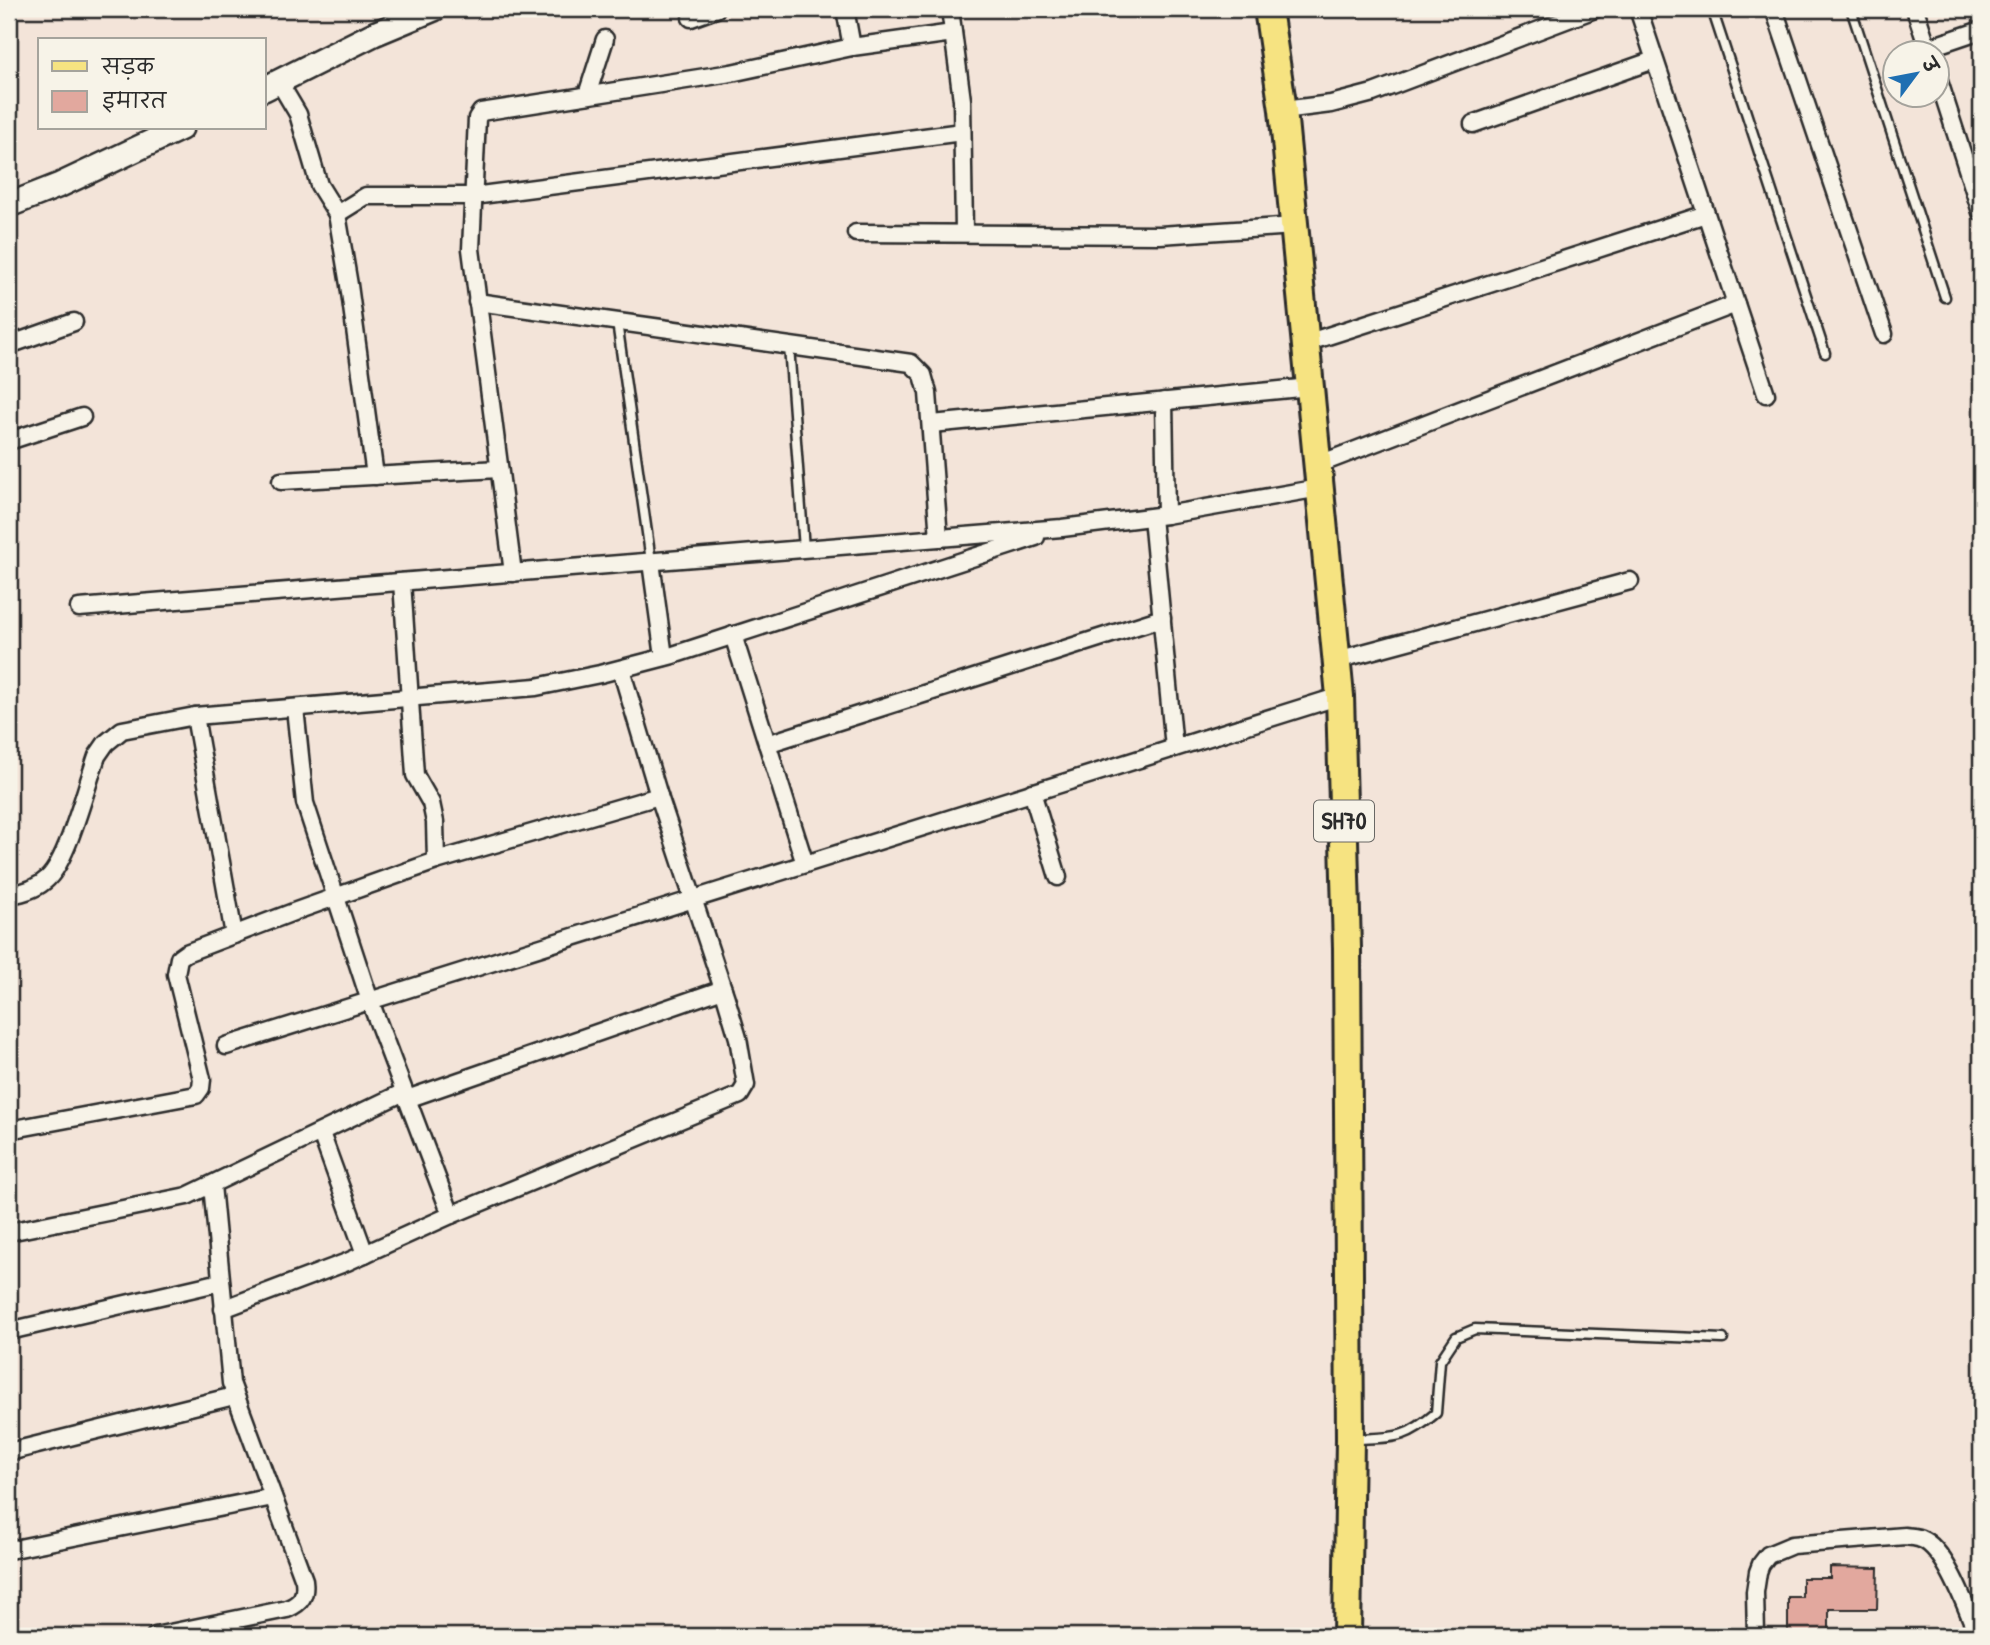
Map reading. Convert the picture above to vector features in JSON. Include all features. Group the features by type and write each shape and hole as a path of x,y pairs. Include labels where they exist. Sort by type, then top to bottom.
{"main road":[{"name":"SH70","path":"1268,9 1283,110 1340,696 1347,947 1350,1439 1347,1636"}],"street":[{"path":"375,475 337,214 319,185 298,114 272,85 374,34 434,9"},
{"path":"691,18 716,9"},
{"path":"845,9 852,47"},
{"path":"950,9 962,100 964,232"},
{"path":"1283,110 1331,104 1373,93 1595,9"},
{"path":"1638,9 1766,394"},
{"path":"1773,9 1884,334"},
{"path":"1915,9 1924,38"},
{"path":"1952,41 1981,30"},
{"path":"513,573 471,249 477,118 481,112 731,73 852,47 953,33"},
{"path":"587,95 605,39"},
{"path":"1473,124 1654,60"},
{"path":"1949,108 1975,174 1981,212"},
{"path":"9,205 60,185 177,130"},
{"path":"337,214 366,196 474,196 962,132"},
{"path":"1306,343 1706,215"},
{"path":"856,233 1160,234 1294,226"},
{"path":"477,302 911,363 923,375 928,393 939,538"},
{"path":"79,608 1062,528 1159,516 1319,477 1736,304"},
{"path":"9,345 74,322"},
{"path":"932,424 1310,387"},
{"path":"1164,401 1159,516 1162,618 1174,748"},
{"path":"9,441 82,417"},
{"path":"281,481 499,469"},
{"path":"9,895 35,888 49,877 61,860 97,756 106,743 122,730 195,716 536,687 621,669 1062,528"},
{"path":"651,562 664,657"},
{"path":"1337,660 1630,580"},
{"path":"402,582 415,775 431,803 435,822 436,861"},
{"path":"767,744 1162,618"},
{"path":"733,635 805,864"},
{"path":"223,1309 365,1254 451,1215 740,1095 746,1085 738,1038 659,796 621,669"},
{"path":"226,1046 1340,696"},
{"path":"295,708 304,803 370,1001 451,1215"},
{"path":"195,716 234,935"},
{"path":"1032,792 1058,877"},
{"path":"9,1130 195,1095 201,1088 202,1079 176,974 179,958 186,953 436,861 659,796"},
{"path":"9,1232 187,1196 405,1096 723,989"},
{"path":"321,1133 365,1254"},
{"path":"155,1636 287,1609 302,1599 305,1590 304,1580 234,1396 228,1367 212,1185"},
{"path":"9,1331 221,1282"},
{"path":"9,1452 234,1396"},
{"path":"9,1550 273,1497"},
{"path":"1756,1636 1755,1592 1758,1572 1768,1555 1792,1545 1905,1536 1923,1539 1944,1561 1954,1576 1978,1636"}],"lane":[{"path":"1712,9 1825,353"},
{"path":"1851,9 1945,298"},
{"path":"617,322 651,562"},
{"path":"789,346 804,549"},
{"path":"1350,1439 1401,1437 1436,1413 1440,1361 1456,1337 1475,1329 1723,1339"}],"building":[{"path":"1830,1567 1878,1568 1877,1609 1829,1609 1829,1636 1788,1636 1788,1597 1802,1597 1802,1578 1830,1578"}]}
